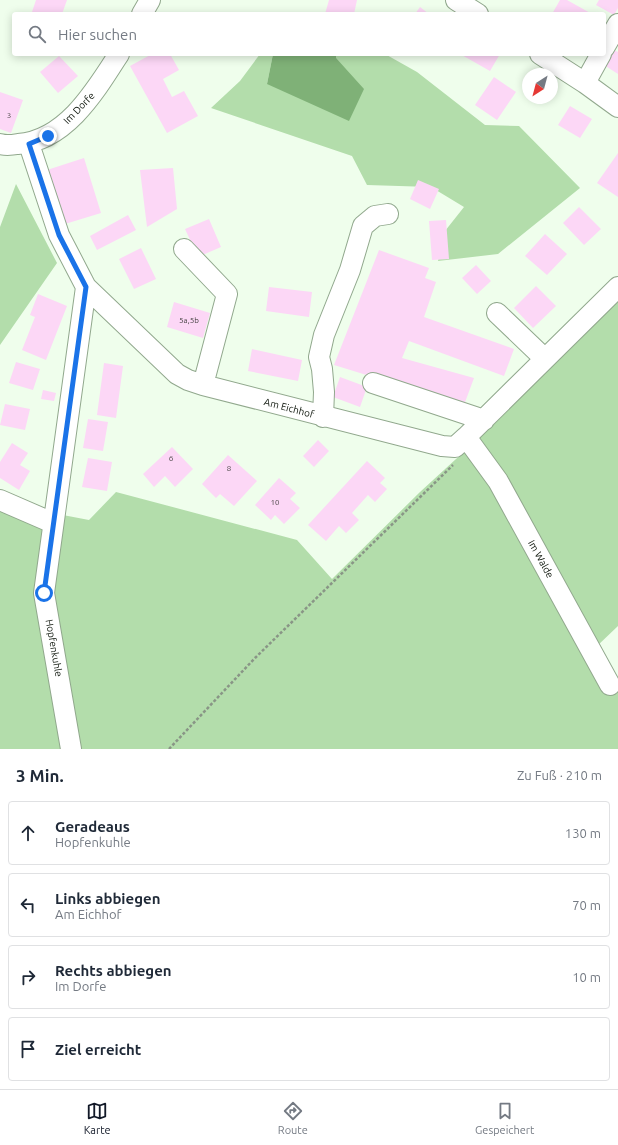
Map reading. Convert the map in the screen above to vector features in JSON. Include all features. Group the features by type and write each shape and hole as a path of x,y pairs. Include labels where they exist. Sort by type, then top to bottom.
{"street":[{"path":"143,12 150,0"},
{"path":"456,0 475,12"},
{"path":"606,45 618,24"},
{"name":"Im Dorfe","path":"0,144 29,144 48,136 69,120 94,92 118,56"},
{"path":"543,56 585,83 618,107"},
{"path":"585,83 600,56"},
{"name":"Am Eichhof","path":"29,144 59,235 86,287 177,374 188,380 203,385 323,417 442,446 461,442"},
{"path":"323,417 324,392 322,369 318,357 324,335 350,270 363,226 375,216 388,214"},
{"path":"184,249 227,294 203,385"},
{"name":"Hopfenkuhle","path":"71,749 44,593 86,287"},
{"path":"461,442 618,287"},
{"path":"498,313 545,359"},
{"path":"373,384 484,420"},
{"name":"Im Walde","path":"461,442 498,481 610,685"},
{"path":"0,500 53,523"}],"path":[{"path":"169,749 255,658 454,463 461,442"}],"shaded area":[{"path":"259,56 273,56 267,84 336,56 389,56 417,72 485,125 519,126 580,188 498,254 438,261 445,231 464,207 431,187 367,185 352,156 211,108 240,81"},
{"path":"273,56 336,56 336,58 364,89 349,121 267,84"},
{"path":"16,184 57,263 0,345 0,227"},
{"path":"618,299 618,626 596,647 618,688 618,749 0,749 0,503 89,520 116,492 297,540 332,579 420,492 480,437"}],"building":[{"path":"36,0 67,0 63,12 32,12"},
{"path":"329,0 357,0 354,12 326,12"},
{"path":"560,0 567,0 588,12 553,12"},
{"path":"599,0 618,0 618,8 614,15 596,5"},
{"path":"420,7 426,12 416,12"},
{"path":"614,50 618,52 618,74 604,65"},
{"path":"59,56 78,76 58,93 40,72"},
{"path":"148,56 171,56 179,70 163,79 172,97 184,91 198,116 167,133 130,66"},
{"path":"464,56 499,56 490,71"},
{"path":"494,77 516,92 497,120 475,105"},
{"path":"0,92 23,100 11,133 0,129"},
{"path":"570,106 592,119 580,138 558,125"},
{"path":"618,153 618,197 597,183"},
{"path":"84,158 101,213 65,224 47,170"},
{"path":"173,168 177,209 147,227 140,170"},
{"path":"418,180 439,189 430,209 410,199"},
{"path":"579,207 601,229 584,245 563,223"},
{"path":"128,215 136,230 97,250 90,236"},
{"path":"209,219 221,247 198,257 185,229"},
{"path":"446,220 449,259 432,260 429,221"},
{"path":"545,234 567,254 547,275 525,256"},
{"path":"141,248 156,279 134,289 119,259"},
{"path":"379,250 429,268 425,278 436,282 424,317 514,349 504,376 409,341 402,358 474,378 464,405 334,365"},
{"path":"476,265 491,281 477,294 462,278"},
{"path":"536,286 556,306 533,328 514,308"},
{"path":"269,287 312,292 309,317 266,311"},
{"path":"38,294 67,306 46,360 22,350 35,317 30,315"},
{"path":"174,302 210,313 203,338 167,327"},
{"path":"252,349 302,360 298,381 248,371"},
{"path":"16,362 40,369 33,390 9,383"},
{"path":"104,363 123,366 116,418 97,415"},
{"path":"340,377 367,387 360,407 333,397"},
{"path":"43,390 56,393 54,401 41,399"},
{"path":"5,404 30,409 25,430 0,425"},
{"path":"88,419 108,422 103,451 83,448"},
{"path":"318,440 329,451 314,467 303,456"},
{"path":"12,443 28,453 20,465 30,471 19,490 0,478 0,462"},
{"path":"172,447 193,469 175,487 165,476 154,487 143,474"},
{"path":"228,455 257,481 234,506 220,494 216,498 202,484"},
{"path":"88,458 112,462 107,491 82,487"},
{"path":"367,461 385,478 380,483 387,489 375,502 368,495 352,513 359,520 346,533 339,526 326,541 308,525"},
{"path":"279,478 296,493 290,499 300,508 284,524 275,515 271,520 255,505"}],"route":[{"path":"44,593 86,287 59,235 29,144 48,136"}]}
